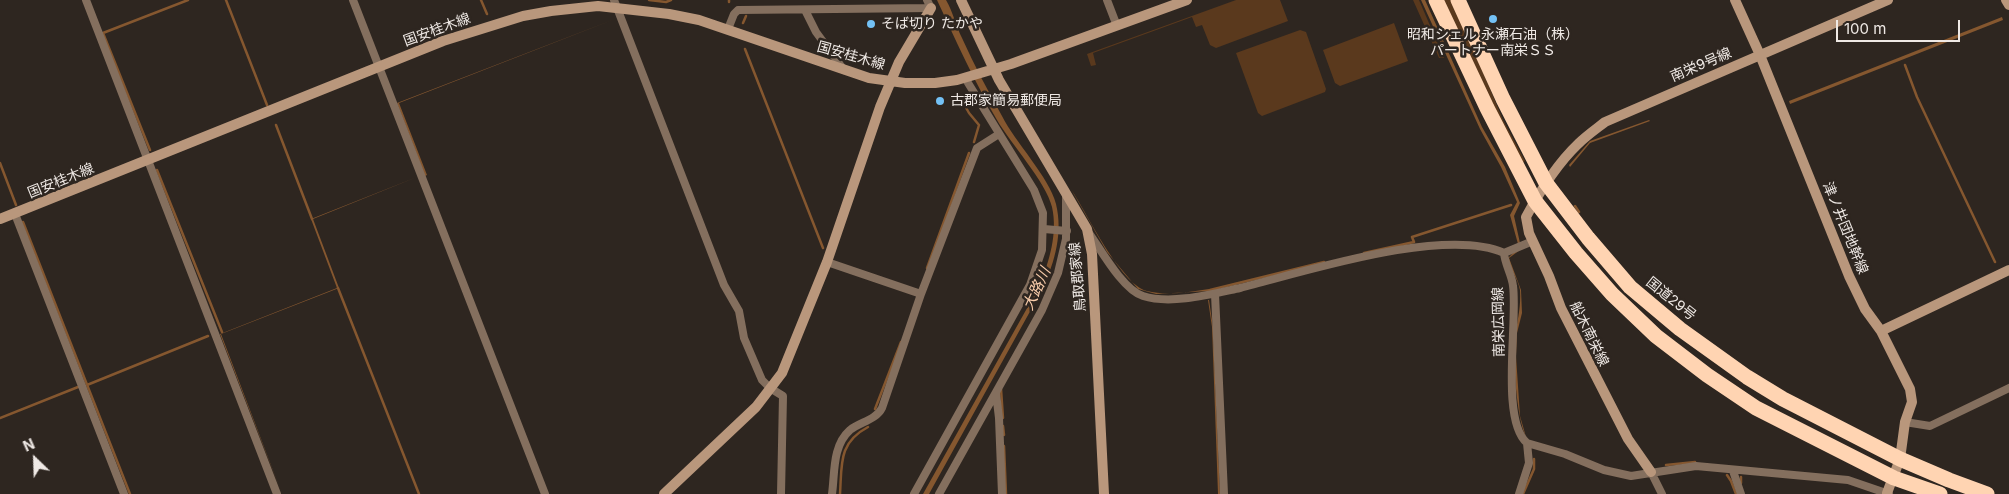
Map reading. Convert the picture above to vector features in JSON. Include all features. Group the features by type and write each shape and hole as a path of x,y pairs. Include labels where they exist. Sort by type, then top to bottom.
{"highway":[{"path":"1436,0 1486,108 1535,201 1598,279 1656,336 1707,375 1756,408 1894,478 1940,494"},
{"name":"国道29号","path":"1458,0 1503,99 1546,183 1588,238 1630,287 1680,329 1747,377 1783,399 1900,459 1987,494"}],"street":[{"path":"86,0 277,494"},
{"path":"353,0 545,494"},
{"name":"鳥取郡家線","path":"961,0 989,71 1087,229 1092,254 1104,494"},
{"path":"1107,0 1117,26"},
{"name":"国安桂木線","path":"0,219 443,41 523,16 615,4 699,20 869,78 935,83 989,71 1187,0"},
{"name":"津ノ井団地幹線","path":"1736,0 1849,276 1865,309 1881,331 1910,389 1912,402 1905,422 1900,459 1888,494"},
{"name":"南栄9号線","path":"1535,201 1546,183 1578,144 1605,122 1888,0"},
{"path":"2006,0 2009,5"},
{"path":"615,4 724,285 739,311 744,338 753,361 762,380 770,388 783,396 781,494"},
{"path":"664,494 756,407 782,373 826,262 880,107 929,4 805,10 738,10 728,29"},
{"path":"805,10 816,32 844,70"},
{"path":"914,494 1030,285 1040,259 1044,229 1044,213 1034,190 999,134 967,77"},
{"path":"832,494 833,470 842,442 850,430 881,412 921,294 977,148 999,134"},
{"path":"938,494 1042,310 1058,273 1067,231 1066,194"},
{"name":"船木南栄線","path":"1535,201 1526,217 1533,241 1561,308 1628,439 1651,472"},
{"path":"14,214 124,494"},
{"path":"1044,229 1067,231"},
{"path":"1087,229 1130,289 1142,296 1178,298 1215,294 1356,258 1403,249 1478,245 1493,248 1504,253 1533,241"},
{"name":"南栄広岡線","path":"1504,253 1505,263 1513,286 1512,359 1514,418 1523,439 1527,443"},
{"path":"826,262 921,294"},
{"path":"1881,331 2009,270"},
{"path":"1215,294 1224,494"},
{"path":"1905,422 1930,426 2009,388"},
{"path":"996,393 999,418 1002,494"},
{"path":"1519,494 1529,463 1527,443 1565,454 1604,470 1631,476 1696,466 1848,480 1888,494"},
{"path":"1734,471 1741,494"},
{"path":"1651,472 1662,494"}],"shaded area":[{"path":"937,0 946,0 971,58 997,107 1052,194 1056,204 1059,226 1057,247 1043,288 929,494 923,494 1040,285 1049,257 1054,227 1052,207 1043,186 1003,130 966,61"},
{"path":"1236,0 1280,0 1288,21 1216,48 1210,45 1202,25 1196,27 1192,17 1093,53 1096,65 1091,66 1087,54"},
{"path":"1413,0 1419,0 1444,58 1439,58"},
{"path":"1421,0 1425,0 1482,127 1505,167 1520,203 1514,216 1520,243 1518,244 1510,215 1517,202 1501,167 1480,129"},
{"path":"1444,0 1453,0 1503,120 1525,161 1522,163 1498,119"},
{"path":"2002,17 2003,20 1790,104 1789,101"},
{"path":"615,19 399,103 427,175 425,176 397,103"},
{"path":"1394,23 1408,61 1340,86 1335,83 1323,50"},
{"path":"1300,30 1306,32 1326,89 1325,92 1262,116 1258,113 1236,53"},
{"path":"1649,120 1590,143 1570,167 1569,165 1590,141"},
{"path":"417,177 313,219 339,288 221,334 282,494 220,334 337,288 311,219"},
{"path":"1071,189 1105,246 1115,262 1107,252"},
{"path":"1520,250 1509,258 1521,290 1522,313 1517,333 1516,356 1520,415 1517,401 1515,342 1520,307 1520,290 1508,258"},
{"path":"1129,279 1147,291 1168,293 1156,294 1138,289"},
{"path":"1209,289 1209,291 1184,292 1194,291"},
{"path":"1208,300 1213,327 1220,494 1218,494 1212,327"}],"waterway":[{"path":"150,150 103,33 188,0"},
{"path":"226,0 267,105"},
{"path":"481,0 487,14"},
{"path":"649,0 666,2 671,0"},
{"path":"743,23 746,16"},
{"path":"745,49 823,248"},
{"path":"1905,65 1917,97 1995,262"},
{"path":"960,97 969,113 979,125 974,142"},
{"path":"276,125 312,219"},
{"path":"927,268 969,153"},
{"path":"0,163 16,205"},
{"path":"157,170 222,332"},
{"path":"1364,253 1414,242 1412,237 1511,205"},
{"path":"1575,206 1579,212"},
{"path":"23,222 130,494"},
{"path":"1210,290 1324,262"},
{"path":"338,288 419,494"},
{"path":"87,385 208,336"},
{"path":"875,409 901,342"},
{"path":"0,418 78,387"},
{"path":"1001,389 1003,418"},
{"path":"1003,426 1004,435"},
{"path":"840,494 842,464 846,447 858,433 868,427"},
{"path":"1004,446 1006,494"},
{"path":"1523,494 1534,469 1534,459"},
{"path":"1666,465 1695,462"},
{"path":"1727,475 1736,494"},
{"path":"1741,477 1741,483"}],"place":[{"name":"昭和シェル 永瀬石油（株） パートナー南栄ＳＳ","path":"1493,19"},
{"name":"そば切り たかや","path":"871,24"},
{"name":"古郡家簡易郵便局","path":"940,101"}],"water label":[{"name":"大路川","path":"1037,289"}]}
